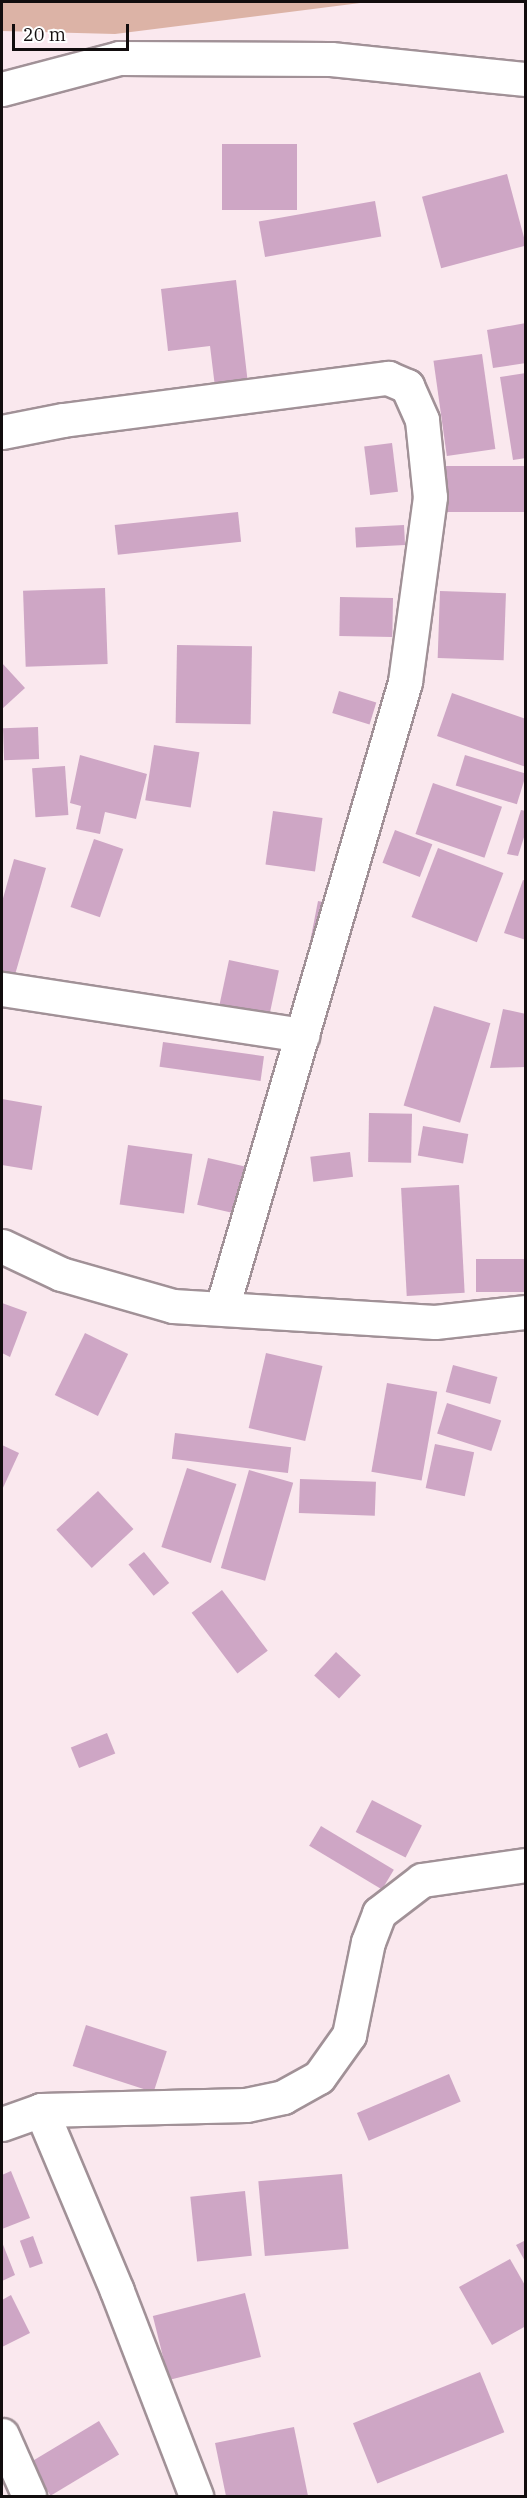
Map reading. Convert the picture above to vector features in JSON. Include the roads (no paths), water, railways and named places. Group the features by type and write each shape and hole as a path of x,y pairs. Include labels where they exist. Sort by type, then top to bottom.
{"street":[{"path":"2,90 118,58 331,59 525,79"},
{"path":"2,432 63,420 388,378 407,386 422,420 430,497 405,682 222,1308"},
{"path":"2,989 302,1035"},
{"path":"2,1246 61,1274 173,1306 435,1322 525,1312"},
{"path":"2,2124 41,2110 246,2105 283,2097 319,2077 349,2035 368,1942 379,1913 422,1880 525,1865"},
{"path":"41,2110 117,2291 196,2496"},
{"path":"2,2435 29,2496"}]}
